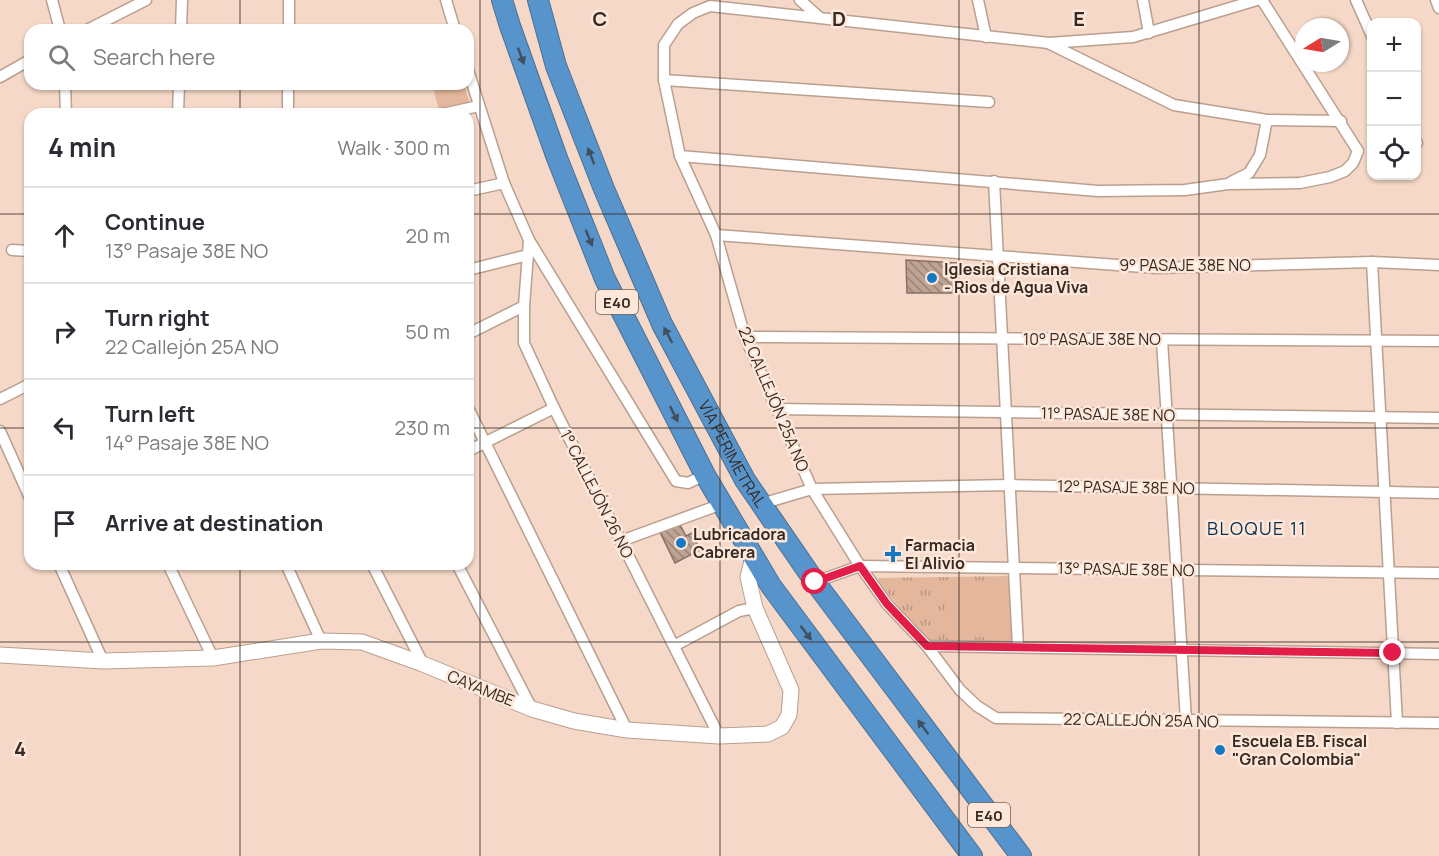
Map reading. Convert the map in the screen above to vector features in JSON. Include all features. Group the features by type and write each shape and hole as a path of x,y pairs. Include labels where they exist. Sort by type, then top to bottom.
{"highway":[{"name":"VÍA PERIMETRAL","path":"502,0 557,158 605,279 705,475 771,586 972,856"},
{"name":"VÍA PERIMETRAL","path":"538,0 556,66 604,189 662,324 745,480 815,582 1021,856"},
{"path":"937,811 955,856"}],"street":[{"path":"52,0 58,24"},
{"path":"99,24 146,0"},
{"path":"181,24 182,0"},
{"path":"289,0 289,24"},
{"path":"446,0 453,24"},
{"path":"800,0 821,18"},
{"path":"978,0 986,37"},
{"path":"1143,0 1149,33"},
{"name":"22 CALLEJÓN 25A NO","path":"1257,0 1133,38 1049,43 710,6 693,13 678,24 664,45 664,80 680,156 716,236 745,337 812,489 860,566 887,604 927,646 960,690 977,706 996,718 1439,723"},
{"path":"680,156 1098,191 1185,190 1228,184 1300,183 1330,177 1345,171 1353,163 1358,151 1262,0"},
{"path":"1356,0 1367,26"},
{"path":"1436,0 1439,8"},
{"path":"1049,43 1174,105 1267,120 1341,122"},
{"path":"0,77 24,63"},
{"path":"664,80 989,102"},
{"path":"65,90 66,108"},
{"path":"178,108 179,90"},
{"path":"288,90 288,108"},
{"path":"474,90 504,183 528,240 676,481 688,483 705,475"},
{"path":"470,108 479,106"},
{"path":"1228,184 1249,173 1260,156 1267,120"},
{"path":"993,181 1018,647"},
{"path":"474,190 504,183"},
{"name":"9° PASAJE 38E NO","path":"716,236 1157,268 1372,262 1439,265"},
{"name":"1° CALLEJÓN 26 NO","path":"528,240 524,343 554,408 720,736"},
{"path":"12,250 24,250"},
{"path":"474,268 528,255"},
{"path":"1372,262 1397,723"},
{"path":"474,330 524,306"},
{"name":"10° PASAJE 38E NO","path":"745,337 1439,341"},
{"path":"1162,340 1186,720"},
{"path":"0,399 24,387"},
{"path":"474,448 554,408"},
{"name":"11° PASAJE 38E NO","path":"776,409 1439,418"},
{"path":"474,420 627,730"},
{"path":"0,431 24,485"},
{"name":"12° PASAJE 38E NO","path":"761,504 812,489 1009,485 1439,493"},
{"path":"621,541 722,504"},
{"name":"CAYAMBE","path":"0,655 103,661 213,658 321,641 362,642 423,664 532,709 574,721 627,730 720,736 768,734 783,727 789,715 791,690 755,608 748,577 753,557"},
{"name":"13° PASAJE 38E NO","path":"815,582 860,566 1439,573"},
{"path":"63,570 103,661"},
{"path":"171,570 213,658"},
{"path":"289,570 321,641"},
{"path":"375,570 423,664"},
{"path":"461,570 532,709"},
{"path":"674,646 740,612 755,608"},
{"path":"927,646 1439,654"}],"green space":[{"path":"434,90 466,90 470,104 438,108"},
{"path":"1011,576 1014,641 928,642 879,583 878,578"},
{"path":"1011,581 1014,636 981,637 979,613 980,637 947,638 944,584"}],"building":[{"name":"Iglesia Cristiana - Rios de Agua Viva","path":"906,260 957,263 959,293 907,293"},
{"name":"Lubricadora Cabrera","path":"679,523 686,536 692,533 700,550 675,563 660,532"}],"place":[{"name":"Iglesia Cristiana - Rios de Agua Viva","path":"932,278"},
{"name":"Lubricadora Cabrera","path":"681,543"},
{"name":"Farmacia El Alivio","path":"893,554"},
{"name":"Escuela EB. Fiscal \"Gran Colombia\"","path":"1220,750"}],"district":[{"name":"BLOQUE 11","path":"1257,528"}],"route":[{"path":"815,582 860,566 887,604 927,646 1393,653"}]}
